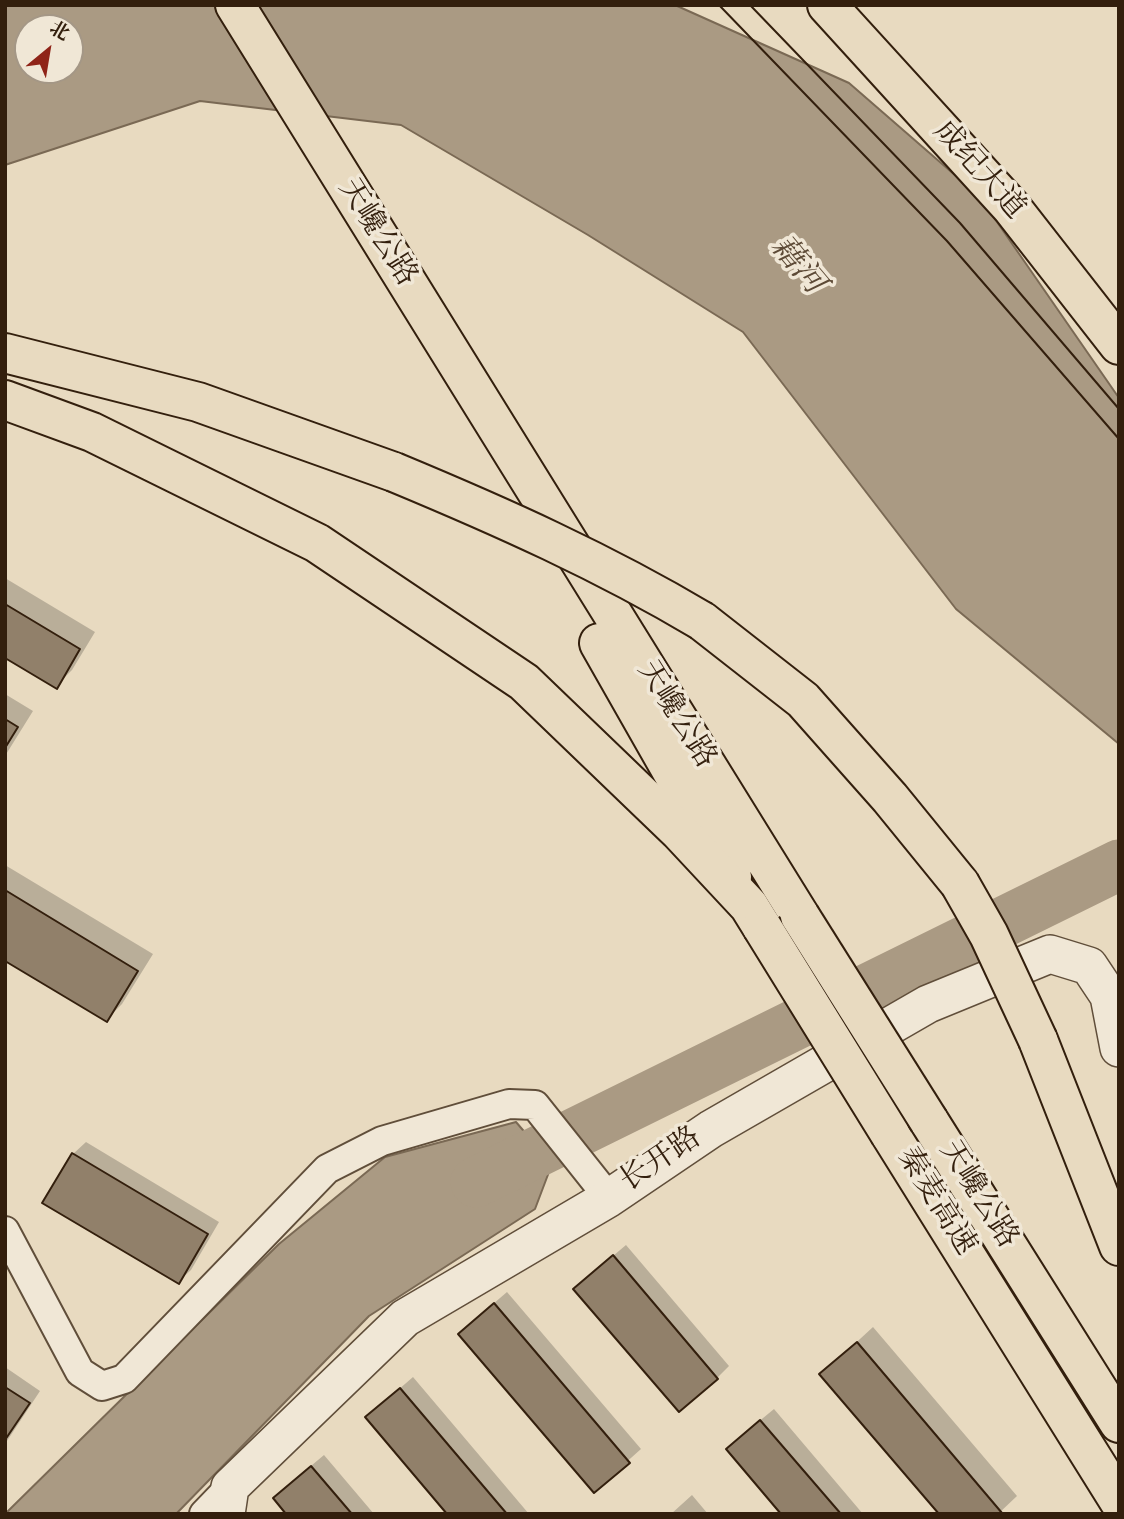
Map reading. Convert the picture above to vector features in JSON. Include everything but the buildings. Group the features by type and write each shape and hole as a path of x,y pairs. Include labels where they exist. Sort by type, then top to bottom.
{"main road":[{"name":"天巉公路","path":"211,5 570,591 755,916"},
{"name":"天巉公路","path":"234,5 588,580 1119,1423"},
{"name":"成纪大道","path":"827,5 1012,208 1119,345"},
{"name":"成纪大道","path":"863,5 1031,190 1119,303"},
{"path":"5,353 198,402 394,472 521,525 635,581 702,621 803,700 890,798 960,884 989,935 1038,1040 1119,1247"},
{"path":"5,400 92,432 317,543 524,682 679,831 755,916"},
{"name":"秦麦高速","path":"755,916 1119,1501"}],"street":[{"name":"长开路","path":"228,1501 405,1318 609,1198 711,1129 928,1004 1050,954 1089,966 1109,996 1119,1048"},
{"path":"5,1231 79,1372 102,1386 124,1379 327,1169 382,1141 509,1104 535,1105 609,1198"},
{"path":"204,1514 228,1501"}],"water":[{"name":"藉河","path":"5,5 675,5 849,83 979,196 1119,398 1119,744 956,609 743,332 588,235 401,125 200,101 5,165"},
{"path":"516,1122 552,1164 535,1209 369,1316 176,1514 5,1514 279,1244 385,1157"}],"waterway":[{"path":"476,1182 1119,865"}],"tram line":[{"path":"719,5 947,241 1119,439"},
{"path":"750,5 960,223 1119,409"}]}
